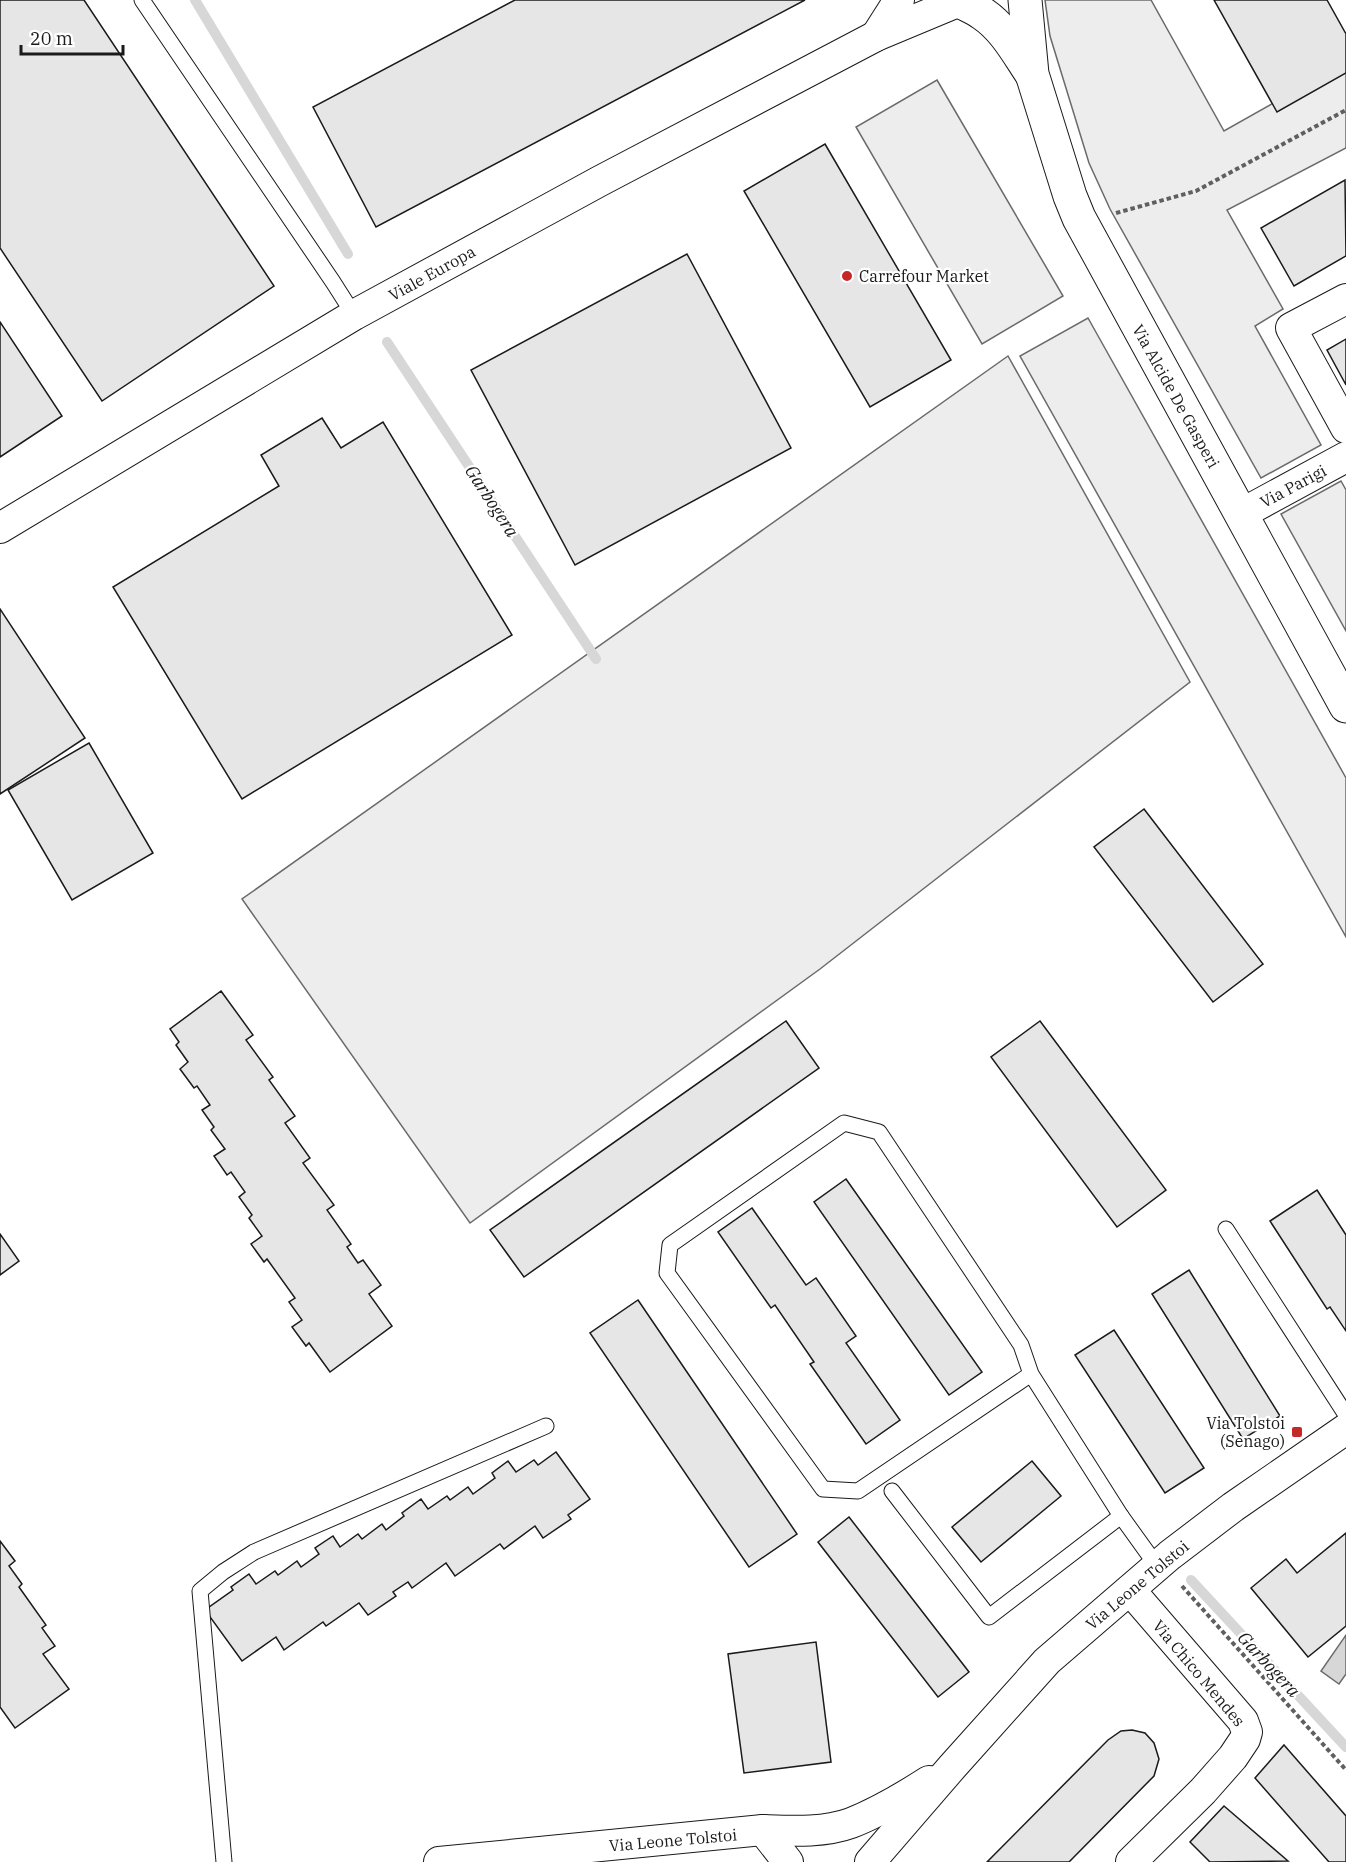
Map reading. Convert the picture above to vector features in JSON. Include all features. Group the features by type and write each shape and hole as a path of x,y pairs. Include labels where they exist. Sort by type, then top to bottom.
{"street":[{"path":"876,36 899,0"},
{"path":"959,1 992,3 999,0"},
{"name":"Via Alcide De Gasperi","path":"1025,0 1032,74 1079,219 1346,706"},
{"name":"Viale Europa","path":"0,528 354,315 610,175 876,36 959,1"},
{"name":"Via Alcide De Gasperi","path":"959,1 994,22 1008,38 1032,74"},
{"path":"1346,299 1291,328 1346,428"},
{"name":"Via Parigi","path":"1241,514 1346,457"},
{"name":"Via Leone Tolstoi","path":"870,1862 1047,1661 1163,1560 1233,1507 1346,1429"},
{"name":"Via Chico Mendes","path":"1130,1590 1243,1721 1247,1732 1233,1757 1203,1791 1131,1862"},
{"name":"Via Leone Tolstoi","path":"439,1862 763,1830 806,1831 849,1824 890,1805 952,1767"},
{"path":"763,1830 788,1862"}],"lane":[{"path":"142,0 354,315"},
{"path":"1031,1374 858,1491 823,1489 667,1273 670,1245 844,1123 879,1132 1021,1345 1031,1374 1122,1516 1163,1560"},
{"path":"1226,1229 1346,1415"},
{"path":"224,1862 200,1591 223,1572 254,1552 546,1426"},
{"path":"892,1491 989,1617 1122,1516"}],"path":[{"path":"1079,219 1122,212 1196,191 1346,110"},
{"path":"1163,1560 1180,1584 1346,1770"}],"shaded area":[{"path":"1045,0 1151,0 1224,131 1346,62 1346,148 1227,210 1283,309 1255,326 1321,445 1261,478 1110,209 1089,163 1050,36"},
{"path":"937,80 1063,296 982,344 856,127"},
{"path":"1088,318 1346,778 1346,937 1020,356"},
{"path":"1008,356 1190,682 820,969 470,1223 242,899"},
{"path":"1341,481 1346,490 1346,631 1281,514"},
{"path":"1346,1635 1346,1674 1339,1684 1321,1671"}],"building":[{"path":"0,0 84,0 274,286 102,401 0,248"},
{"path":"515,0 805,0 376,227 313,107"},
{"path":"1214,0 1327,0 1346,34 1346,73 1277,112"},
{"name":"Carrefour Market","path":"825,144 951,360 870,407 744,191"},
{"path":"1345,180 1346,256 1294,286 1261,228"},
{"path":"687,254 791,448 575,565 471,370"},
{"path":"0,322 62,416 0,457"},
{"path":"1346,339 1346,385 1327,350"},
{"path":"322,418 341,448 383,422 512,635 242,799 113,587 279,486 261,455"},
{"path":"0,609 85,738 0,794"},
{"path":"89,743 153,853 72,900 8,790"},
{"path":"1144,809 1263,964 1213,1002 1094,847"},
{"path":"221,991 253,1035 246,1040 273,1077 269,1080 295,1116 285,1123 310,1158 303,1163 334,1205 327,1210 351,1244 347,1247 358,1263 363,1260 381,1285 369,1294 392,1326 330,1372 309,1343 306,1346 292,1327 302,1320 289,1302 295,1298 267,1259 264,1262 251,1244 262,1236 249,1218 252,1215 239,1197 245,1192 231,1172 227,1175 214,1156 225,1149 211,1130 214,1127 202,1110 210,1105 197,1086 194,1088 180,1069 188,1062 176,1045 179,1042 170,1029"},
{"path":"786,1021 819,1068 524,1277 490,1230"},
{"path":"1040,1021 1166,1190 1117,1227 991,1057"},
{"path":"846,1179 982,1372 949,1395 814,1202"},
{"path":"1317,1190 1346,1235 1346,1331 1330,1307 1327,1309 1270,1221"},
{"path":"752,1208 806,1285 816,1278 856,1336 846,1343 900,1420 866,1444 810,1364 814,1362 775,1305 771,1308 718,1232"},
{"path":"0,1234 19,1261 0,1275"},
{"path":"1189,1270 1280,1416 1243,1439 1152,1294"},
{"path":"638,1300 797,1534 749,1567 590,1333"},
{"path":"1114,1330 1204,1468 1165,1493 1075,1355"},
{"path":"556,1452 590,1499 568,1515 571,1519 543,1538 535,1526 504,1549 500,1544 455,1576 446,1563 412,1588 408,1582 393,1592 396,1596 368,1615 359,1603 326,1626 323,1622 284,1650 276,1637 242,1661 205,1610 233,1590 231,1587 249,1574 256,1584 275,1571 278,1575 297,1561 301,1567 319,1554 315,1548 333,1536 340,1547 358,1534 362,1539 382,1524 386,1530 404,1516 402,1513 421,1499 428,1509 447,1496 450,1500 468,1487 473,1494 495,1478 492,1473 508,1461 516,1472 534,1460 538,1465"},
{"path":"1032,1461 1061,1496 981,1562 952,1527"},
{"path":"849,1517 969,1672 938,1697 818,1542"},
{"path":"1346,1533 1346,1626 1308,1657 1251,1588 1286,1559 1297,1573"},
{"path":"0,1541 15,1561 9,1566 22,1584 19,1587 46,1625 42,1628 55,1646 43,1654 69,1689 15,1728 0,1707"},
{"path":"816,1642 831,1762 744,1773 728,1654"},
{"path":"1132,1730 1145,1733 1154,1743 1159,1759 1154,1776 1069,1862 987,1862 1108,1740 1121,1731"},
{"path":"1284,1745 1346,1816 1346,1862 1329,1862 1255,1778"},
{"path":"1224,1806 1288,1861 1210,1862 1190,1842"}],"waterway":[{"name":"Garbogera","path":"195,0 348,254"},
{"name":"Garbogera","path":"387,342 596,659"},
{"name":"Garbogera","path":"1191,1580 1346,1747"}],"place":[{"name":"Carrefour Market","path":"847,276"},
{"name":"Via Tolstoi (Senago)","path":"1297,1432"}]}
